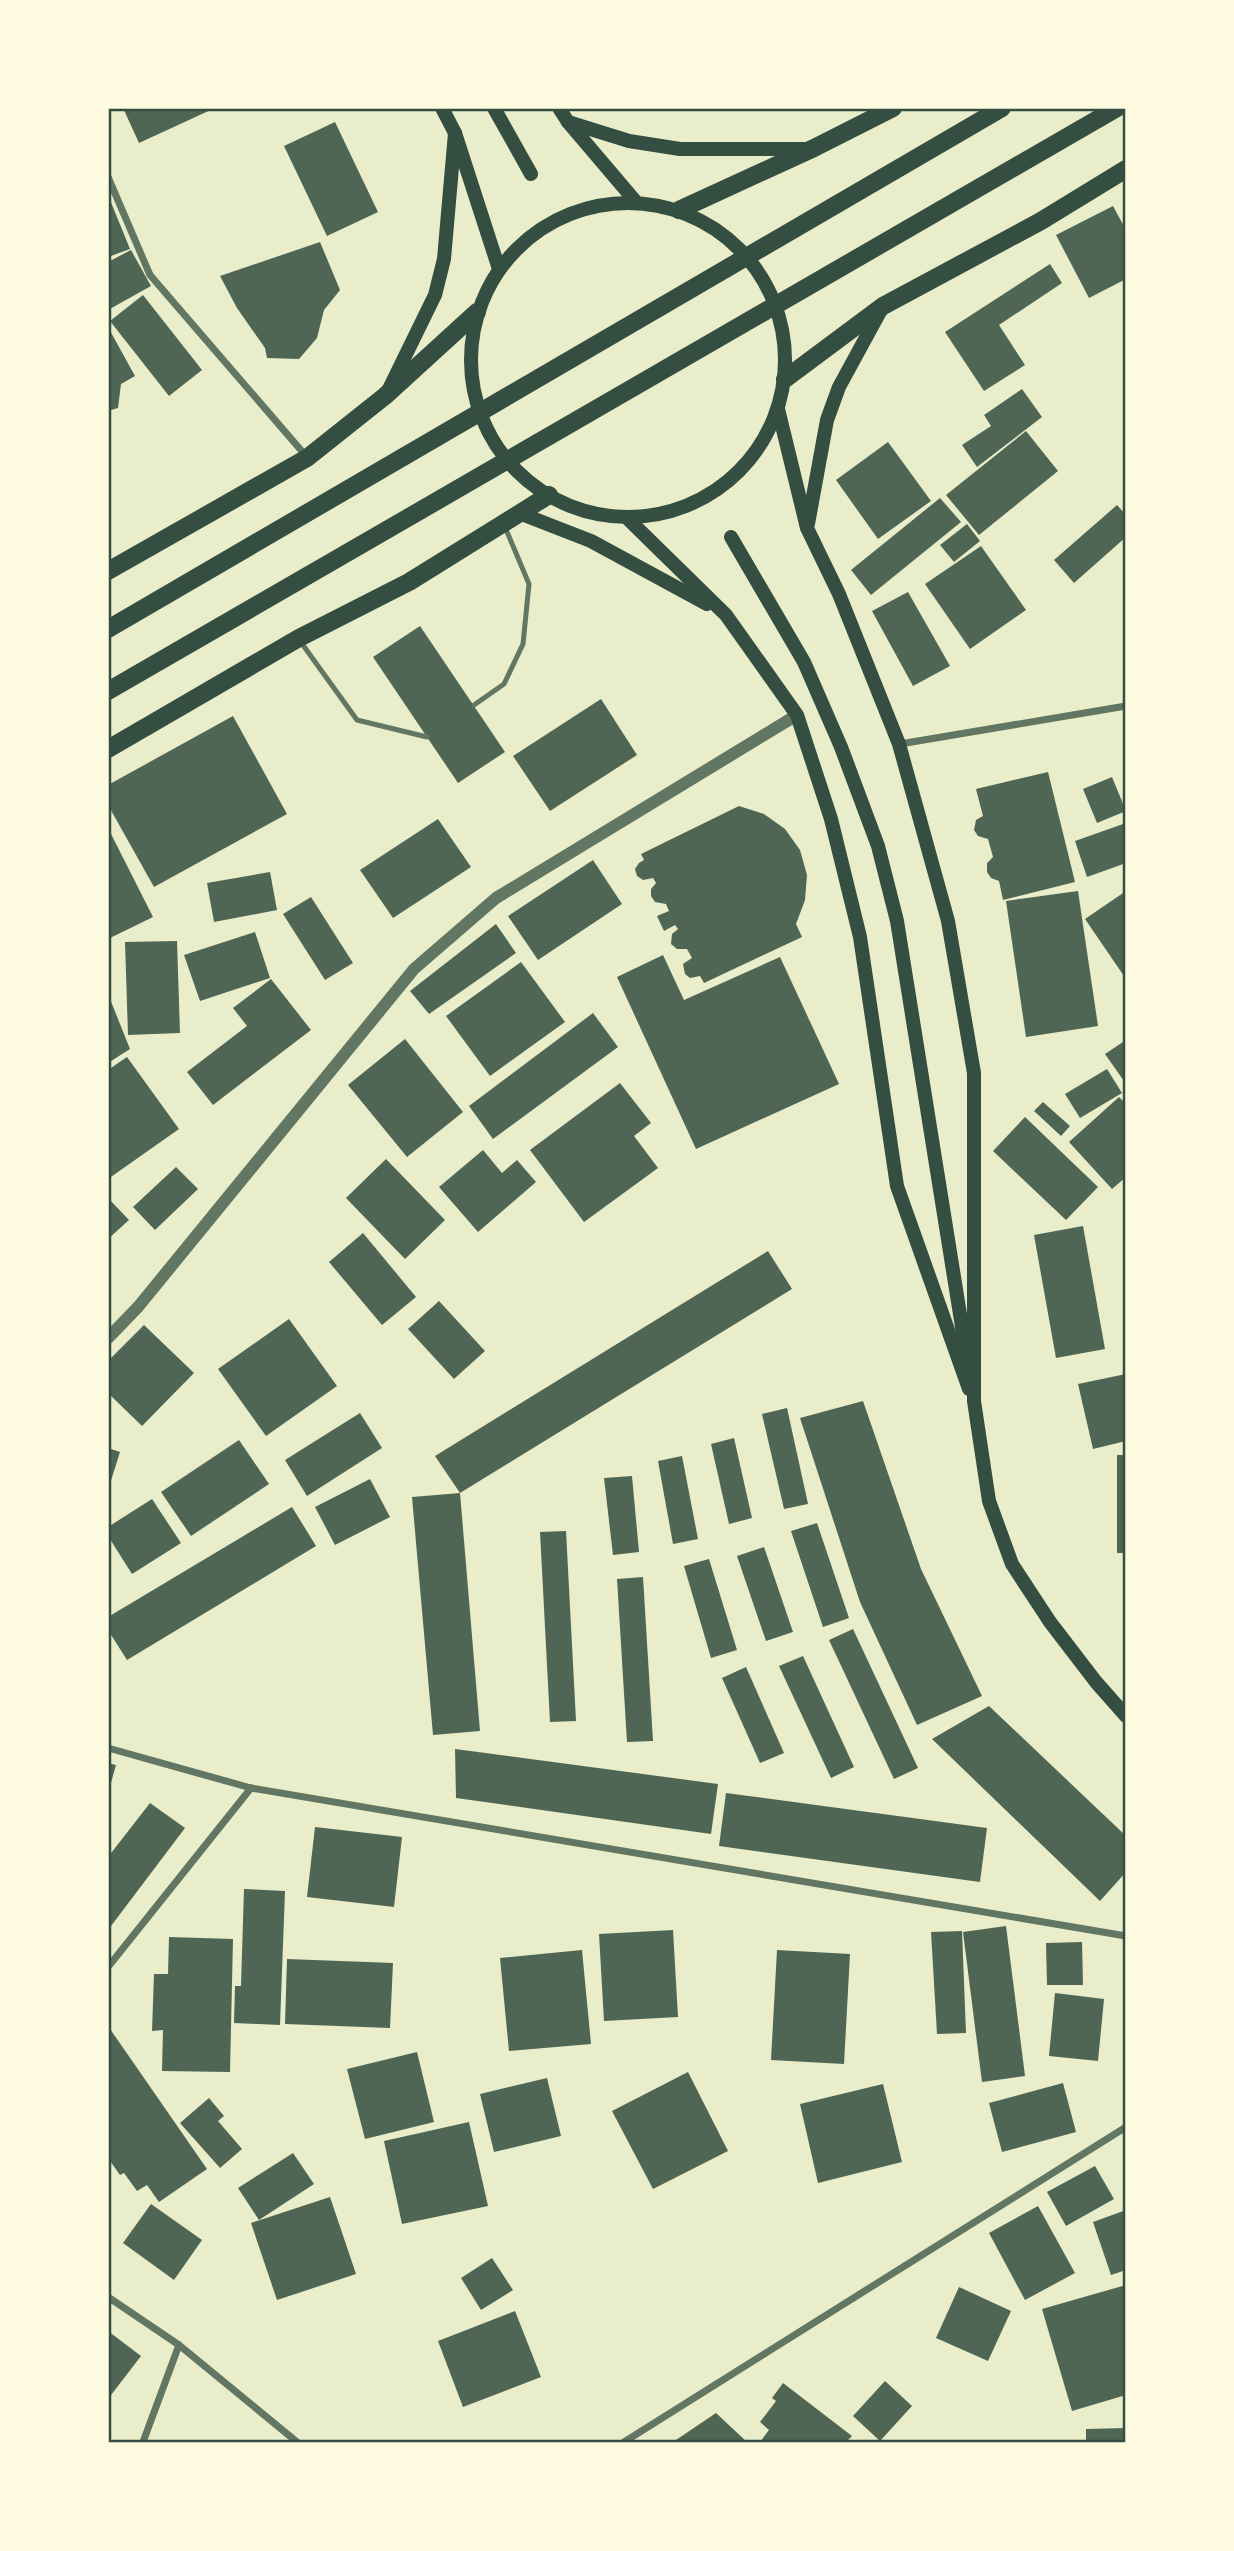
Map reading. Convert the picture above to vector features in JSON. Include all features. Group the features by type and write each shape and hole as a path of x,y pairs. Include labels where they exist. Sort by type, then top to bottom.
{"main road":[{"path":"442,108 455,133 499,269"},
{"path":"494,108 531,174"},
{"path":"559,108 636,202"},
{"path":"679,211 893,108"},
{"path":"108,629 1002,108"},
{"path":"108,691 1116,108"},
{"path":"568,122 629,141 680,149 814,148"},
{"path":"385,396 435,295 444,259 455,133"},
{"path":"785,379 883,306 1041,220 1125,169"},
{"path":"636,202 679,211 726,236 762,276 783,325 785,379 778,410 755,453 720,488 676,510 626,517 598,514 548,495 507,461 480,416 470,364 477,312 499,269 536,231 583,208 636,202"},
{"path":"807,528 827,420 839,387 883,306"},
{"path":"108,571 307,458 385,396 477,312"},
{"path":"778,410 807,528 839,594 899,744 948,921 974,1073 974,1401"},
{"path":"108,749 299,638 409,582 548,495"},
{"path":"519,513 592,541 726,615"},
{"path":"626,517 726,615 797,715 831,819 860,937 897,1186 974,1401"},
{"path":"732,537 804,662 841,747 878,846 897,920 989,1501 1012,1564 1050,1622 1125,1716"}],"street":[{"path":"108,177 150,275 307,458"},
{"path":"899,744 1125,705"},
{"path":"108,1338 138,1307 414,969 496,898 797,715"},
{"path":"108,1748 251,1788 1125,1936"},
{"path":"108,1967 251,1788"},
{"path":"624,2442 1125,2127"},
{"path":"108,2297 179,2345 297,2442"},
{"path":"143,2442 179,2345"}],"lane":[{"path":"474,705 504,684 523,644 529,584 503,524"},
{"path":"299,638 357,720 427,737"}],"building":[{"path":"123,108 215,108 139,143"},
{"path":"335,122 378,212 327,236 284,146"},
{"path":"108,195 130,249 108,257"},
{"path":"1113,206 1126,230 1126,279 1089,298 1056,235"},
{"path":"320,242 340,290 324,310 317,338 299,359 267,358 265,348 237,308 220,276"},
{"path":"131,250 151,286 108,310 108,262"},
{"path":"1050,264 1062,283 999,325 1025,365 984,391 945,332"},
{"path":"143,295 202,370 169,396 110,321"},
{"path":"108,327 135,376 121,384 118,408 108,411"},
{"path":"1022,389 1042,417 977,467 962,445 991,426 984,415"},
{"path":"1026,431 1058,471 979,535 946,495"},
{"path":"888,442 931,501 878,539 836,480"},
{"path":"940,498 961,522 871,595 851,570"},
{"path":"1117,505 1126,515 1126,537 1074,583 1054,560"},
{"path":"967,524 980,541 954,562 940,545"},
{"path":"981,546 1026,610 970,649 925,584"},
{"path":"908,592 950,666 913,686 872,611"},
{"path":"420,626 505,752 458,783 373,657"},
{"path":"601,699 637,755 550,811 513,756"},
{"path":"233,716 287,814 154,887 108,805 108,785"},
{"path":"1048,772 1075,882 1003,900 999,881 991,878 987,872 987,863 993,857 988,839 978,836 974,830 976,820 983,816 976,789"},
{"path":"1112,777 1126,811 1097,823 1083,789"},
{"path":"739,806 764,814 785,829 800,850 807,875 805,900 796,924 802,937 704,983 700,976 690,978 685,974 683,964 692,958 687,949 677,949 671,944 672,934 678,929 675,925 664,931 657,916 669,911 666,904 655,902 651,896 651,889 656,883 653,878 643,880 637,876 635,869 644,860 641,854"},
{"path":"438,819 471,867 393,918 360,870"},
{"path":"1126,823 1126,863 1087,877 1075,841"},
{"path":"108,828 153,917 108,939"},
{"path":"593,860 622,904 538,960 508,916"},
{"path":"270,872 277,910 214,922 207,883"},
{"path":"1078,891 1098,1026 1026,1037 1006,901"},
{"path":"1126,891 1126,979 1085,919"},
{"path":"311,897 353,963 325,980 283,914"},
{"path":"496,924 516,953 429,1014 410,991"},
{"path":"255,932 270,978 200,1001 184,955"},
{"path":"177,941 180,1033 128,1035 125,942"},
{"path":"663,955 684,1000 780,957 839,1084 696,1149 617,977"},
{"path":"521,962 565,1022 490,1076 446,1016"},
{"path":"271,979 311,1030 213,1105 187,1072 247,1026 233,1008"},
{"path":"108,994 130,1049 108,1063"},
{"path":"593,1013 618,1047 493,1139 469,1106"},
{"path":"405,1039 463,1112 407,1157 348,1085"},
{"path":"1126,1040 1126,1084 1105,1054"},
{"path":"127,1057 179,1129 108,1179 108,1070"},
{"path":"1107,1069 1122,1093 1080,1118 1065,1094"},
{"path":"620,1083 651,1123 634,1136 658,1168 584,1222 530,1150"},
{"path":"1119,1097 1126,1104 1126,1177 1112,1189 1069,1142"},
{"path":"1043,1102 1070,1126 1061,1136 1034,1111"},
{"path":"1025,1117 1098,1187 1066,1220 993,1151"},
{"path":"483,1150 502,1173 517,1160 536,1182 478,1232 439,1187"},
{"path":"386,1159 445,1220 405,1259 346,1198"},
{"path":"176,1167 198,1189 155,1230 133,1207"},
{"path":"108,1198 129,1220 108,1239"},
{"path":"1083,1226 1105,1349 1056,1358 1034,1235"},
{"path":"363,1233 416,1297 382,1325 329,1262"},
{"path":"768,1251 792,1289 460,1493 435,1456"},
{"path":"439,1301 485,1351 454,1379 408,1329"},
{"path":"289,1319 337,1386 266,1436 218,1369"},
{"path":"144,1325 194,1373 142,1426 108,1393 108,1361"},
{"path":"1126,1374 1126,1441 1093,1449 1078,1384"},
{"path":"863,1401 921,1569 982,1696 917,1725 860,1602 800,1418"},
{"path":"787,1408 808,1504 784,1509 762,1414"},
{"path":"360,1413 382,1448 307,1496 285,1460"},
{"path":"734,1438 752,1518 729,1524 711,1444"},
{"path":"239,1440 269,1484 191,1536 161,1492"},
{"path":"108,1448 120,1452 109,1487 108,1486"},
{"path":"1117,1455 1126,1455 1126,1553 1117,1553"},
{"path":"682,1456 698,1539 673,1544 658,1461"},
{"path":"632,1476 639,1552 613,1555 604,1478"},
{"path":"370,1479 390,1517 335,1545 315,1507"},
{"path":"460,1493 480,1731 433,1735 412,1497"},
{"path":"152,1499 181,1543 132,1574 108,1536 108,1527"},
{"path":"292,1507 316,1546 127,1660 108,1630 108,1617"},
{"path":"817,1523 849,1618 823,1627 791,1531"},
{"path":"566,1531 576,1721 550,1722 540,1532"},
{"path":"764,1547 793,1632 766,1641 737,1556"},
{"path":"709,1559 737,1650 711,1658 684,1566"},
{"path":"643,1577 653,1741 627,1742 617,1579"},
{"path":"853,1629 918,1768 894,1779 829,1640"},
{"path":"803,1656 854,1767 831,1778 779,1666"},
{"path":"746,1667 784,1753 760,1763 722,1678"},
{"path":"989,1706 1126,1836 1126,1872 1100,1901 932,1739"},
{"path":"455,1749 718,1784 711,1834 456,1798"},
{"path":"108,1763 116,1765 109,1790 108,1790"},
{"path":"726,1793 987,1828 980,1882 719,1846"},
{"path":"150,1803 185,1828 108,1930 108,1857"},
{"path":"315,1827 402,1837 394,1907 307,1897"},
{"path":"244,1889 285,1891 280,2025 234,2023 235,1986 241,1986"},
{"path":"1006,1926 1025,2076 982,2082 963,1932"},
{"path":"673,1930 678,2017 604,2021 599,1934"},
{"path":"962,1931 966,2033 937,2034 931,1932"},
{"path":"169,1937 233,1939 230,2072 162,2071 163,2030 152,2031 154,1974 168,1974"},
{"path":"1082,1942 1083,1985 1047,1985 1046,1943"},
{"path":"582,1950 591,2044 509,2051 500,1958"},
{"path":"777,1950 850,1954 844,2064 771,2060"},
{"path":"287,1959 393,1963 390,2028 285,2024"},
{"path":"1055,1993 1104,1999 1098,2061 1049,2056"},
{"path":"108,2026 207,2169 159,2202 147,2185 137,2191 124,2173 120,2175 108,2158"},
{"path":"417,2052 434,2122 365,2139 347,2069"},
{"path":"688,2072 728,2151 653,2189 612,2111"},
{"path":"547,2078 561,2136 494,2152 480,2094"},
{"path":"1063,2083 1076,2132 1002,2152 989,2103"},
{"path":"883,2084 902,2162 818,2183 800,2104"},
{"path":"209,2098 224,2116 218,2121 242,2149 220,2168 180,2123"},
{"path":"469,2122 488,2206 402,2224 384,2141"},
{"path":"293,2153 314,2184 259,2220 238,2188"},
{"path":"1095,2166 1114,2199 1066,2226 1047,2192"},
{"path":"330,2197 356,2274 277,2300 251,2223"},
{"path":"151,2204 202,2240 174,2280 123,2243"},
{"path":"1038,2206 1075,2273 1025,2300 989,2233"},
{"path":"1126,2210 1126,2270 1111,2275 1093,2222"},
{"path":"492,2258 513,2290 481,2310 461,2278"},
{"path":"1126,2285 1126,2395 1072,2411 1042,2309"},
{"path":"959,2287 1011,2311 988,2361 936,2338"},
{"path":"515,2311 541,2377 463,2407 438,2341"},
{"path":"108,2331 141,2356 108,2399"},
{"path":"885,2381 912,2406 880,2441 853,2416"},
{"path":"783,2383 852,2436 846,2442 760,2442 769,2430 760,2422 776,2401 772,2398"},
{"path":"716,2413 747,2442 673,2442"},
{"path":"1126,2428 1126,2442 1086,2442 1086,2429"}]}
